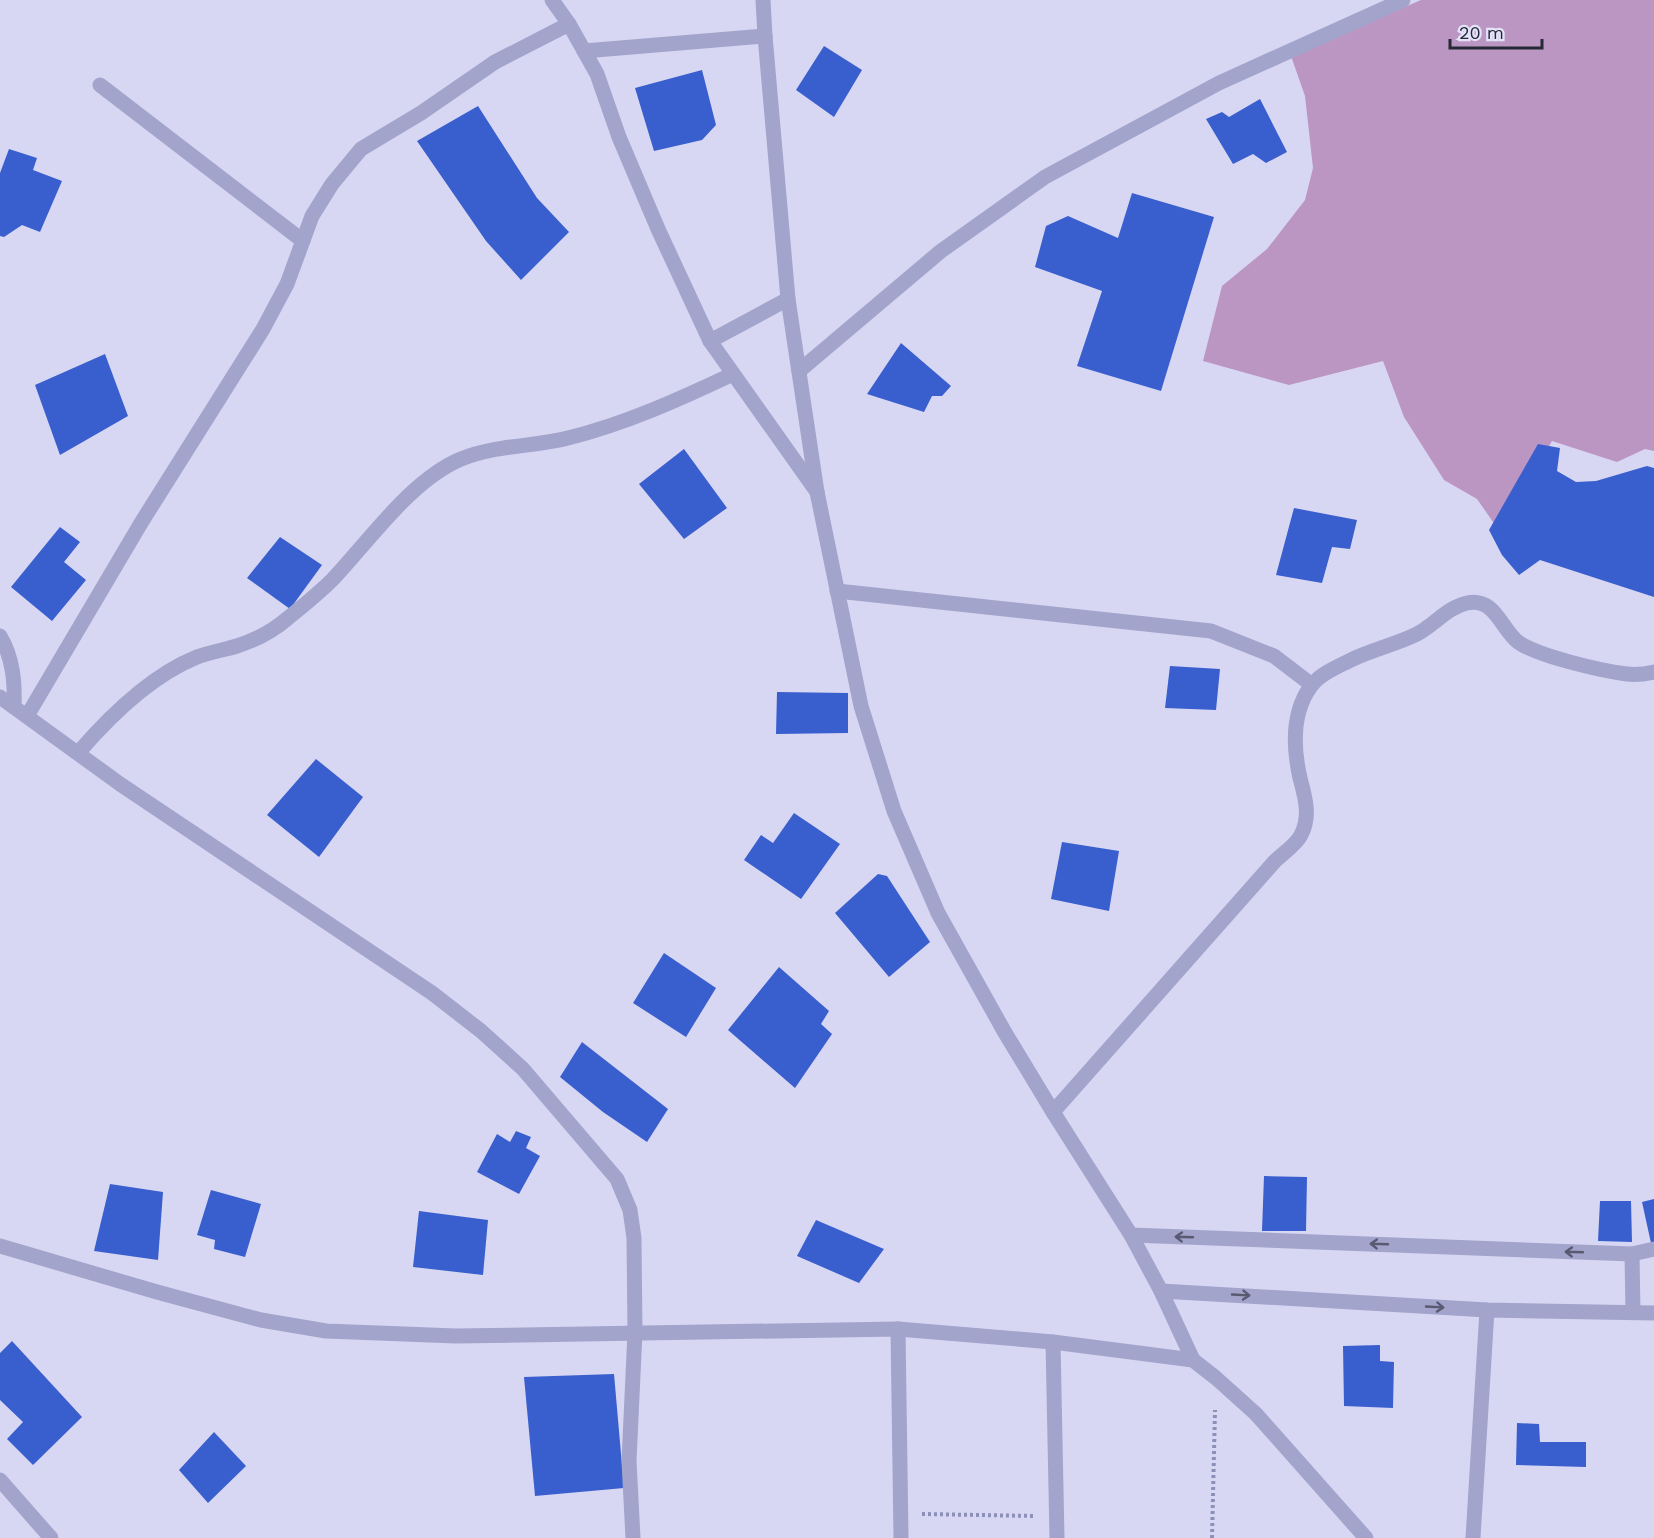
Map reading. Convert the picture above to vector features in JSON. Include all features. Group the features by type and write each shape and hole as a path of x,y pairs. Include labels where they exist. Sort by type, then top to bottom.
{"street":[{"path":"552,0 569,24 597,74 619,137 658,229 710,341 817,492"},
{"path":"763,0 788,299 817,492 861,706 894,811 938,913 1004,1031 1131,1235 1161,1291 1193,1360 1256,1414 1366,1538"},
{"path":"799,371 941,250 1045,177 1219,83 1403,0"},
{"path":"20,711 263,328 287,284 312,216 332,184 361,149 421,113 495,62 569,24"},
{"path":"584,51 765,36"},
{"path":"100,85 303,241"},
{"path":"710,341 788,299"},
{"path":"78,753 102,726 135,696 164,675 197,657 237,646 267,633 288,618 331,581 388,517 438,470 486,451 568,438 609,426 655,409 734,374"},
{"path":"837,591 1210,631 1274,656 1312,685"},
{"path":"1053,1112 1275,861 1300,837 1306,820 1306,801 1294,747 1298,713 1312,685 1330,670 1418,633 1454,608 1468,602 1483,604 1497,614 1518,642 1533,649 1568,661 1618,672 1640,675 1654,672"},
{"path":"0,636 7,648 20,711"},
{"path":"0,697 224,854 432,993 481,1032 523,1070 617,1179 630,1210 633,1229 635,1332 629,1461 633,1538"},
{"path":"1131,1235 1632,1254 1654,1249"},
{"path":"0,1246 261,1320 326,1331 456,1336 898,1329 1053,1342 1193,1360"},
{"path":"1632,1254 1633,1312"},
{"path":"1161,1291 1487,1310 1654,1313"},
{"path":"1473,1538 1487,1310"},
{"path":"898,1329 901,1538"},
{"path":"1053,1342 1057,1538"},
{"path":"0,1480 51,1538"}],"path":[{"path":"1212,1538 1216,1378"},
{"path":"901,1513 1056,1517"}],"shaded area":[{"path":"1421,0 1654,0 1654,451 1645,449 1617,462 1552,441 1500,532 1477,499 1444,480 1404,417 1383,361 1289,385 1203,361 1222,286 1267,249 1305,200 1313,168 1305,96 1291,56"}],"building":[{"path":"824,46 862,70 834,117 796,90"},
{"path":"702,70 716,125 702,140 654,151 635,88"},
{"path":"1260,99 1287,152 1266,163 1253,154 1233,164 1206,119 1222,112 1229,117"},
{"path":"478,106 537,198 569,232 521,280 486,241 417,141"},
{"path":"9,149 37,158 33,170 62,181 40,232 22,225 4,237 0,236 0,173"},
{"path":"1132,193 1214,217 1161,391 1077,366 1102,291 1035,267 1046,226 1068,216 1118,238"},
{"path":"901,343 951,386 942,396 932,396 924,412 867,394"},
{"path":"105,354 128,416 60,455 35,385"},
{"path":"1538,444 1560,448 1557,471 1576,482 1596,481 1647,466 1654,468 1654,597 1540,560 1519,575 1502,555 1489,530"},
{"path":"684,449 727,508 684,539 639,484"},
{"path":"1294,508 1357,520 1350,549 1332,547 1322,583 1276,575"},
{"path":"60,527 80,542 64,562 86,580 52,621 11,587"},
{"path":"280,537 322,565 290,609 247,578"},
{"path":"1170,666 1220,669 1216,710 1165,708"},
{"path":"777,692 848,693 848,733 776,734"},
{"path":"316,759 363,797 319,857 267,815"},
{"path":"794,813 840,844 801,899 744,860 761,835 773,843"},
{"path":"1062,842 1119,851 1109,911 1051,899"},
{"path":"878,874 887,876 930,942 889,977 835,913"},
{"path":"664,953 716,988 686,1037 633,1003"},
{"path":"779,967 829,1011 821,1024 832,1034 795,1088 728,1030"},
{"path":"582,1042 668,1109 647,1142 603,1112 560,1077"},
{"path":"516,1131 531,1137 526,1148 540,1156 519,1194 477,1172 497,1134 510,1142"},
{"path":"1264,1176 1307,1177 1306,1231 1262,1231"},
{"path":"110,1184 163,1192 158,1260 94,1251"},
{"path":"211,1190 261,1204 245,1257 214,1249 215,1240 197,1235"},
{"path":"1654,1199 1654,1242 1651,1243 1642,1202"},
{"path":"1600,1201 1631,1201 1632,1242 1598,1241"},
{"path":"419,1211 488,1220 483,1275 413,1267"},
{"path":"816,1220 884,1249 859,1283 797,1256"},
{"path":"12,1341 82,1417 33,1465 7,1439 23,1422 0,1400 0,1353"},
{"path":"1380,1345 1380,1361 1394,1362 1393,1408 1344,1406 1343,1346"},
{"path":"614,1374 624,1488 535,1496 524,1377"},
{"path":"1517,1423 1539,1424 1540,1442 1586,1442 1586,1467 1516,1465"},
{"path":"214,1432 246,1466 208,1503 179,1470"}]}
